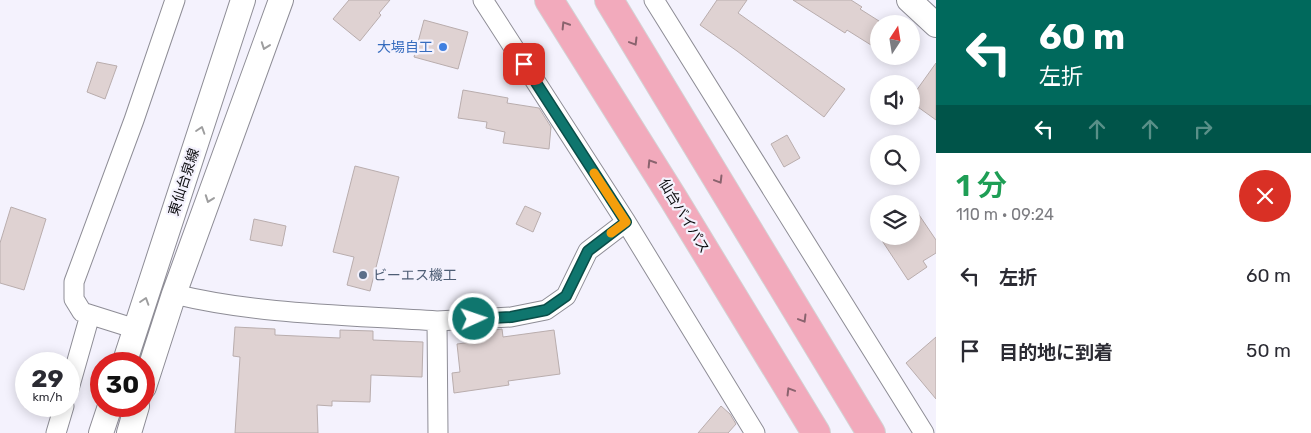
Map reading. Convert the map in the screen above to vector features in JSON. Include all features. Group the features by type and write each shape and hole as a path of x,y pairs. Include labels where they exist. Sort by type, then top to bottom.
{"highway":[{"name":"仙台バイパス","path":"549,0 673,198 816,433"},
{"path":"609,0 871,433"}],"street":[{"path":"136,329 82,312 74,299 74,282 134,120 175,0"},
{"name":"東仙台泉線","path":"128,352 243,0"},
{"path":"155,353 174,294 281,0"},
{"path":"484,0 626,222 755,433"},
{"path":"654,0 924,433"},
{"path":"909,0 936,25"},
{"path":"174,294 220,304 269,311 437,321 511,317 546,310 566,296 588,251 626,222"},
{"path":"80,352 90,315"},
{"path":"437,321 438,433"},
{"path":"56,433 61,417"},
{"path":"101,433 106,417"},
{"path":"129,433 134,417"}],"building":[{"path":"349,0 390,0 379,13 381,15 360,41 333,19"},
{"path":"717,0 747,0 738,13 845,89 824,117 700,25"},
{"path":"793,0 851,0 870,15 870,44 847,30 845,33"},
{"path":"424,20 468,32 458,69 414,57"},
{"path":"97,62 117,66 105,99 87,92"},
{"path":"936,63 936,120 920,108 920,85"},
{"path":"463,90 508,98 507,103 539,108 551,127 549,149 503,143 505,132 486,128 487,122 458,118"},
{"path":"787,135 800,158 784,167 771,144"},
{"path":"355,166 399,177 370,291 347,285 354,257 333,252"},
{"path":"525,206 541,213 533,232 516,224"},
{"path":"11,207 46,219 24,290 0,283 0,243"},
{"path":"920,216 936,240 936,253 923,261 927,267 908,280 885,245 920,245"},
{"path":"254,219 286,226 282,246 250,240"},
{"path":"235,327 275,329 275,335 340,338 340,330 373,331 373,340 423,342 422,377 371,375 370,402 332,401 332,406 317,405 318,433 235,433 240,357 233,356"},
{"path":"502,329 503,337 554,330 560,374 508,381 509,385 454,393 452,373 460,372 457,344 480,341 479,332"},
{"path":"936,337 936,399 906,363"},
{"path":"721,406 730,414 736,424 728,433 698,433"}],"slow traffic":[{"path":"594,173 626,222 611,233"}],"place":[{"name":"大場自工","path":"443,47"},
{"name":"ビーエス機工","path":"363,275"}],"route":[{"path":"474,319 511,317 546,310 566,296 588,251 598,241 626,222 524,64"}]}
